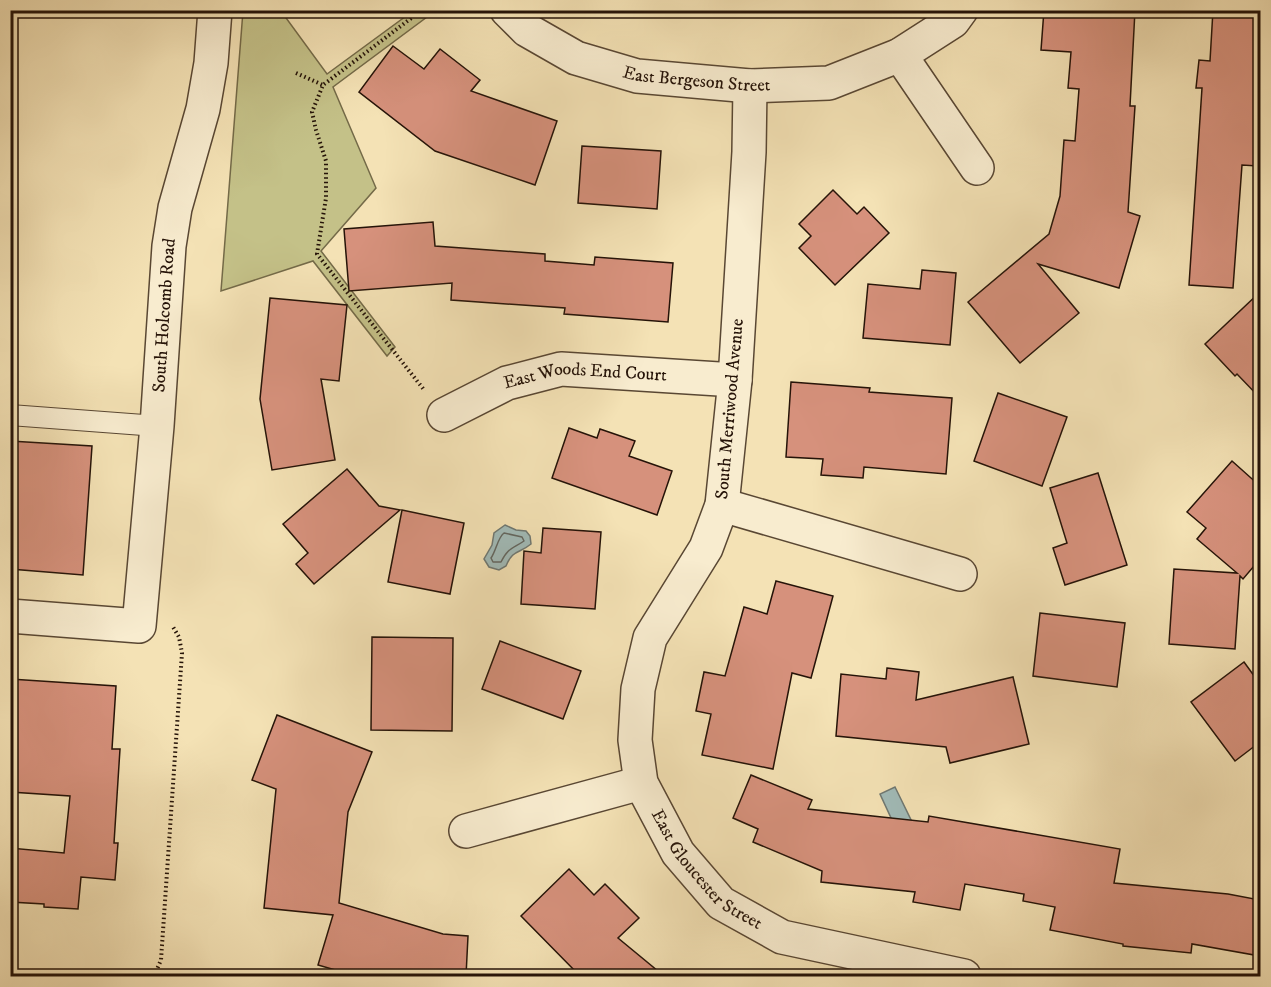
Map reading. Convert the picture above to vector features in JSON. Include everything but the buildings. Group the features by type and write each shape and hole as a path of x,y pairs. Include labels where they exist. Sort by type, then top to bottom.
{"street":[{"name":"South Holcomb Road","path":"154,623 157,426 169,246 176,208 203,109 211,63 215,10"},
{"name":"East Bergeson Street","path":"507,10 527,30 576,58 637,76 750,86 829,83 900,55 953,21 961,10"},
{"path":"900,55 977,168"},
{"name":"South Merriwood Avenue","path":"641,783 635,740 638,689 650,638 706,548 722,505 735,380 749,152 750,86"},
{"name":"East Woods End Court","path":"444,415 507,383 561,369 735,380"},
{"path":"722,505 960,574"},
{"path":"10,616 154,623"},
{"path":"466,831 641,783"},
{"name":"East Gloucester Street","path":"641,783 678,853 721,903 782,937 964,976"}],"lane":[{"path":"10,415 157,426"}],"path":[{"path":"422,10 323,85 312,112 326,161 326,198 317,254 444,415"},
{"path":"296,73 323,85"},
{"path":"154,623 178,637 182,653 161,960 154,976"}],"shaded area":[{"path":"243,11 281,11 327,74 413,11 435,11 333,87 376,188 321,251 395,347 387,356 313,261 221,291"}],"water":[{"path":"505,525 526,531 530,536 531,544 514,554 506,566 499,570 489,567 484,559 492,545 494,533"},
{"path":"895,787 914,826 898,833 880,794"}]}
